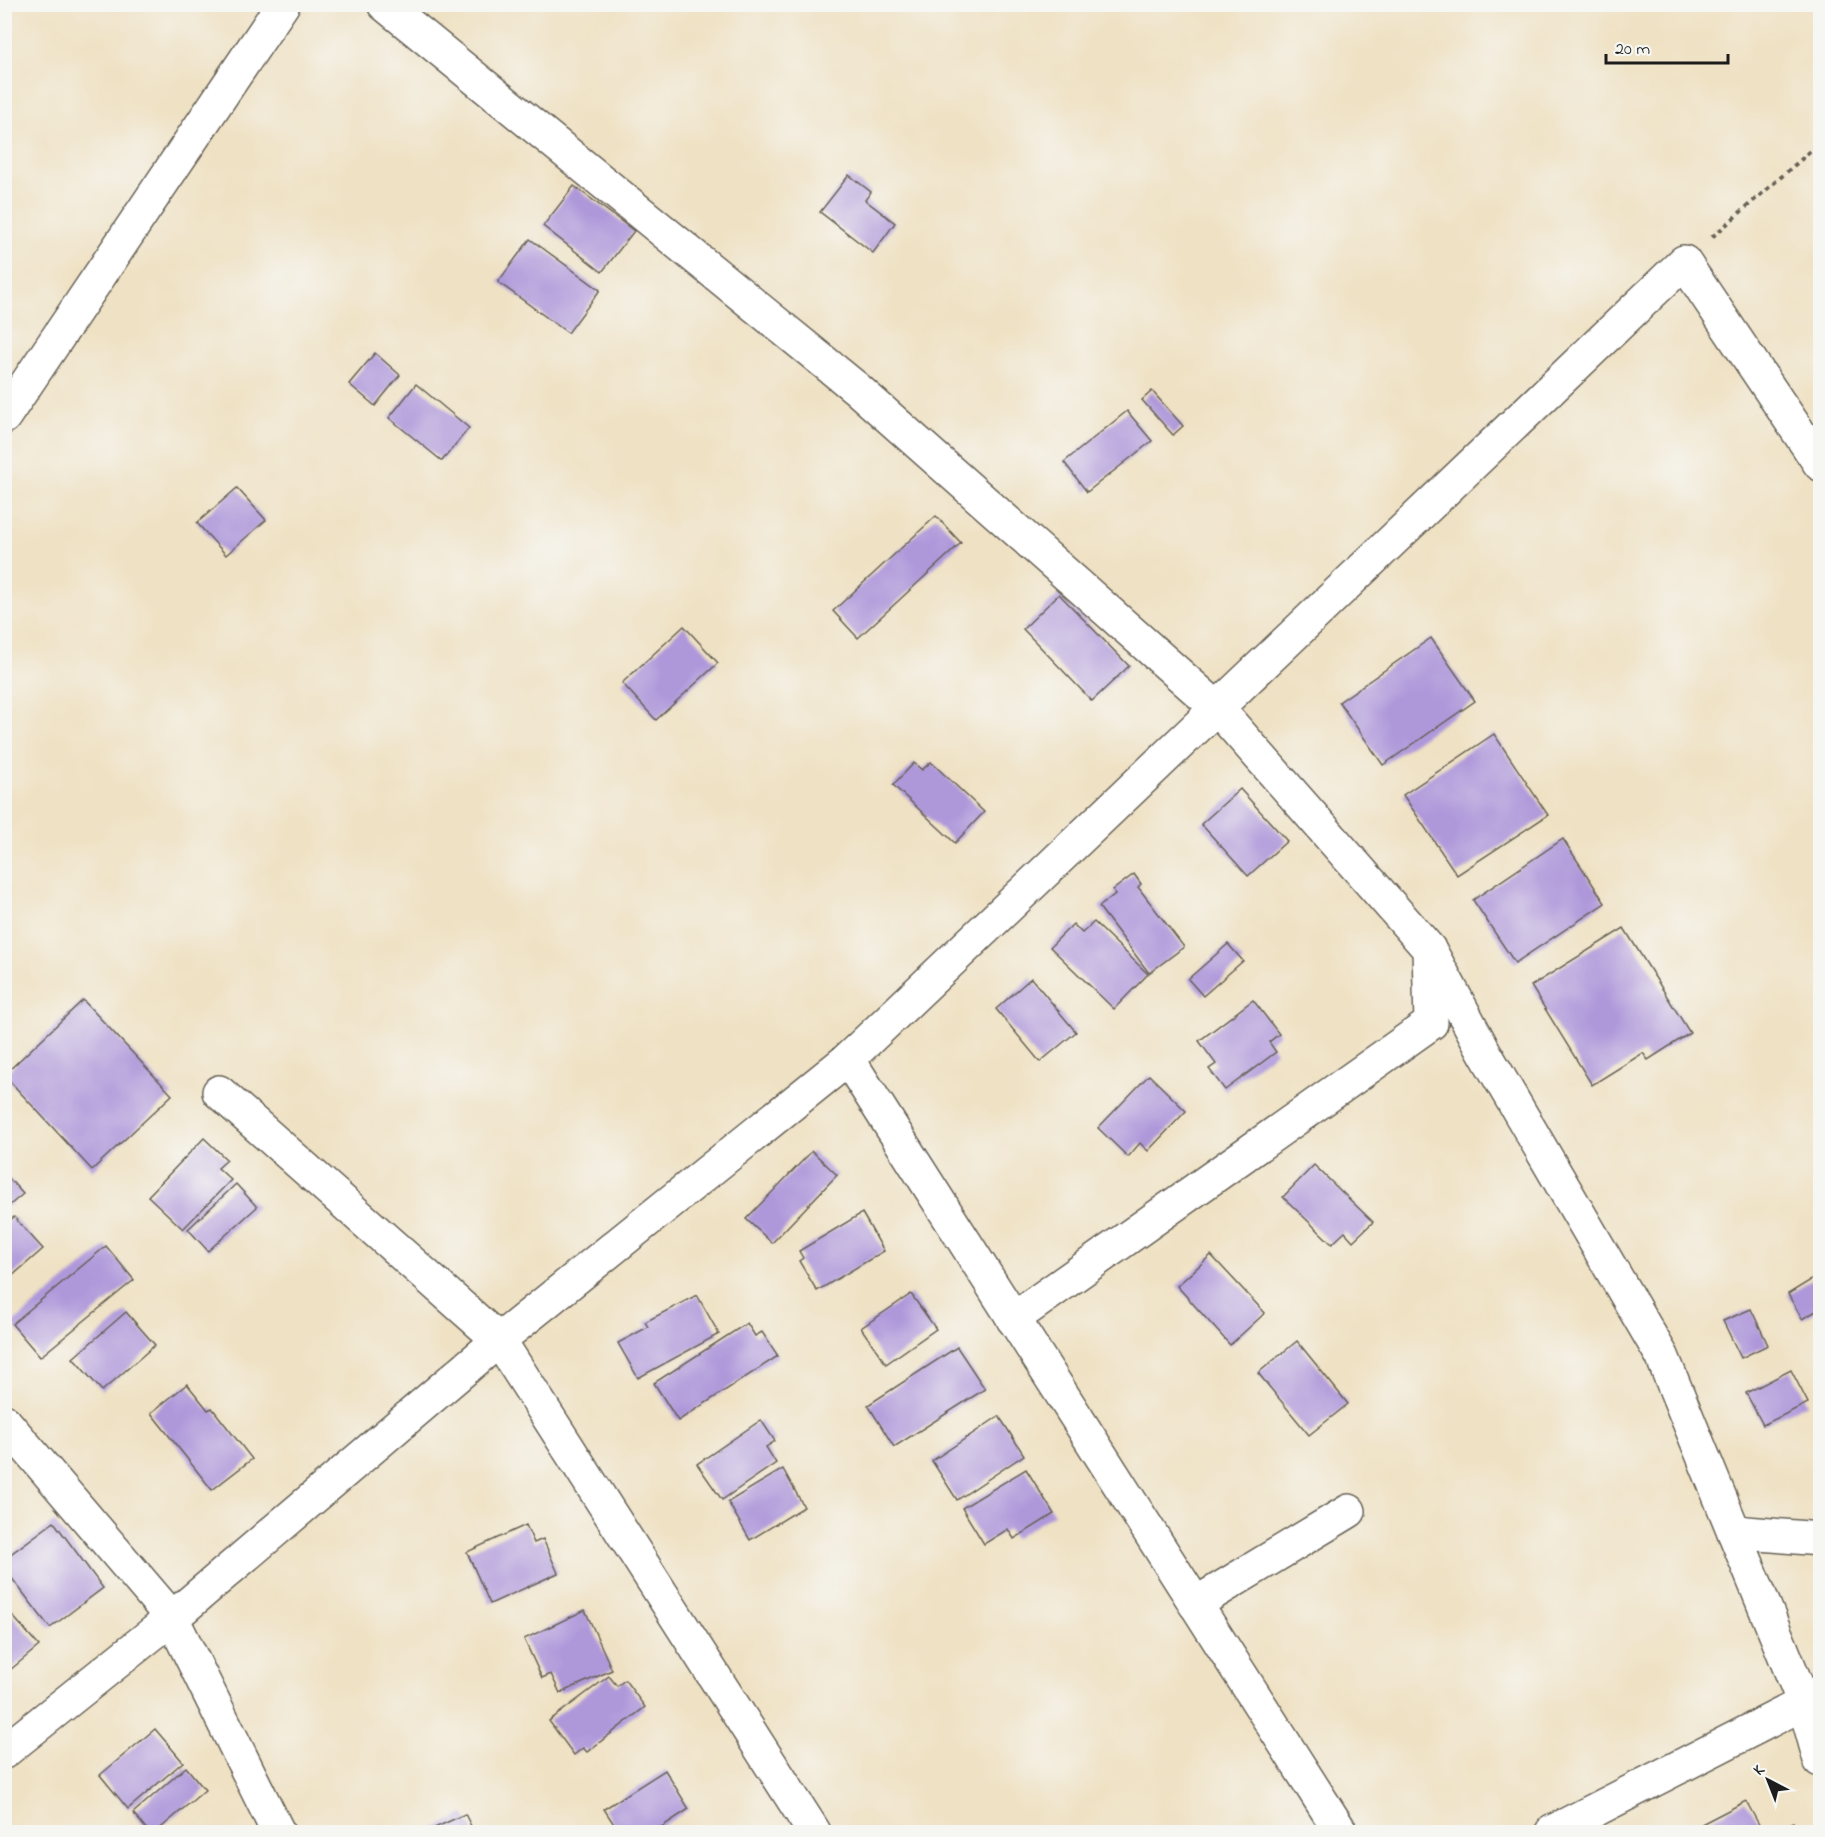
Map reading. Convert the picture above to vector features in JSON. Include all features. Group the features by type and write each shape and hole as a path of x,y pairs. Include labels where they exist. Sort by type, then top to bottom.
{"street":[{"path":"4,417 283,4"},
{"path":"384,4 856,388 1217,708 1429,949 1485,1053 1662,1356 1804,1703 1821,1760"},
{"path":"4,1752 172,1618 499,1340 848,1059 1684,262 1821,464"},
{"path":"1013,1319 1431,1023 1429,949"},
{"path":"848,1059 1341,1833"},
{"path":"219,1092 499,1340 814,1833"},
{"path":"4,1421 172,1618 278,1833"},
{"path":"1195,1604 1349,1511"},
{"path":"1734,1532 1821,1539"},
{"path":"1552,1833 1804,1703"}],"path":[{"path":"1684,262 1821,143"}],"building":[{"path":"849,175 871,192 865,200 895,223 873,253 820,212"},
{"path":"574,186 634,231 602,272 543,226"},
{"path":"530,239 600,290 568,333 498,282"},
{"path":"375,353 400,375 375,406 349,384"},
{"path":"416,384 469,428 442,461 389,418"},
{"path":"1152,391 1183,426 1173,435 1142,400"},
{"path":"1127,411 1152,441 1087,492 1064,462"},
{"path":"237,488 266,520 226,555 197,523"},
{"path":"936,516 961,543 858,638 833,611"},
{"path":"1059,594 1129,666 1092,701 1023,629"},
{"path":"684,626 718,663 656,720 622,683"},
{"path":"1431,638 1475,701 1383,765 1339,702"},
{"path":"1494,734 1548,815 1457,875 1403,795"},
{"path":"931,762 984,812 955,843 893,785 914,763 922,770"},
{"path":"1240,789 1287,841 1248,876 1201,824"},
{"path":"1563,839 1605,903 1515,963 1473,900"},
{"path":"1134,874 1141,884 1138,887 1184,947 1149,973 1099,907 1115,894 1113,890"},
{"path":"1094,922 1148,974 1114,1009 1050,947 1073,924 1082,933"},
{"path":"1624,928 1690,1033 1648,1060 1643,1053 1592,1085 1531,986"},
{"path":"1228,944 1243,961 1203,996 1188,979"},
{"path":"1031,978 1076,1032 1040,1062 996,1009"},
{"path":"83,1000 172,1095 92,1170 4,1075"},
{"path":"1253,1000 1279,1034 1269,1042 1276,1052 1225,1090 1209,1069 1216,1064 1199,1041"},
{"path":"1149,1075 1186,1111 1148,1151 1140,1143 1128,1157 1098,1128"},
{"path":"204,1138 227,1160 218,1168 231,1180 183,1229 148,1196"},
{"path":"812,1151 837,1175 772,1243 746,1219"},
{"path":"1314,1165 1373,1222 1353,1241 1345,1232 1332,1244 1283,1197"},
{"path":"4,1173 23,1194 4,1210"},
{"path":"236,1184 257,1207 208,1251 188,1229"},
{"path":"862,1213 884,1251 817,1291 799,1261 803,1258 799,1251"},
{"path":"14,1217 43,1249 4,1283 4,1225"},
{"path":"106,1246 134,1280 40,1357 12,1324"},
{"path":"1211,1255 1265,1313 1230,1345 1177,1286"},
{"path":"1814,1278 1820,1290 1820,1309 1802,1319 1788,1294"},
{"path":"911,1294 936,1329 886,1364 861,1328"},
{"path":"697,1295 719,1334 638,1378 618,1343 648,1327 645,1322"},
{"path":"1751,1309 1768,1345 1741,1358 1723,1321"},
{"path":"126,1312 155,1345 102,1391 73,1358"},
{"path":"747,1323 755,1336 762,1332 778,1356 678,1421 654,1383"},
{"path":"1297,1341 1348,1404 1309,1435 1258,1373"},
{"path":"957,1347 985,1389 894,1447 868,1405"},
{"path":"1791,1370 1808,1403 1763,1425 1746,1393"},
{"path":"187,1384 208,1410 212,1408 252,1459 212,1490 151,1413"},
{"path":"999,1416 1024,1455 957,1500 932,1461"},
{"path":"761,1420 775,1441 766,1447 776,1463 722,1500 697,1464"},
{"path":"783,1469 804,1507 750,1540 728,1502"},
{"path":"1026,1469 1054,1514 1014,1539 1008,1529 984,1544 962,1508"},
{"path":"54,1522 103,1588 50,1628 4,1568 4,1559"},
{"path":"526,1525 534,1543 543,1539 558,1573 490,1604 467,1552"},
{"path":"4,1606 39,1646 4,1675"},
{"path":"585,1610 612,1670 560,1693 551,1674 542,1678 524,1639"},
{"path":"609,1676 617,1686 625,1680 645,1707 587,1752 583,1748 574,1755 549,1721"},
{"path":"155,1729 183,1762 128,1809 100,1775"},
{"path":"186,1767 205,1790 156,1832 149,1832 133,1813"},
{"path":"665,1770 689,1809 654,1832 619,1832 604,1809"},
{"path":"1746,1801 1762,1830 1757,1832 1686,1832"},
{"path":"465,1814 474,1832 426,1832"},
{"path":"1794,1822 1798,1832 1776,1832 1775,1830"}]}
